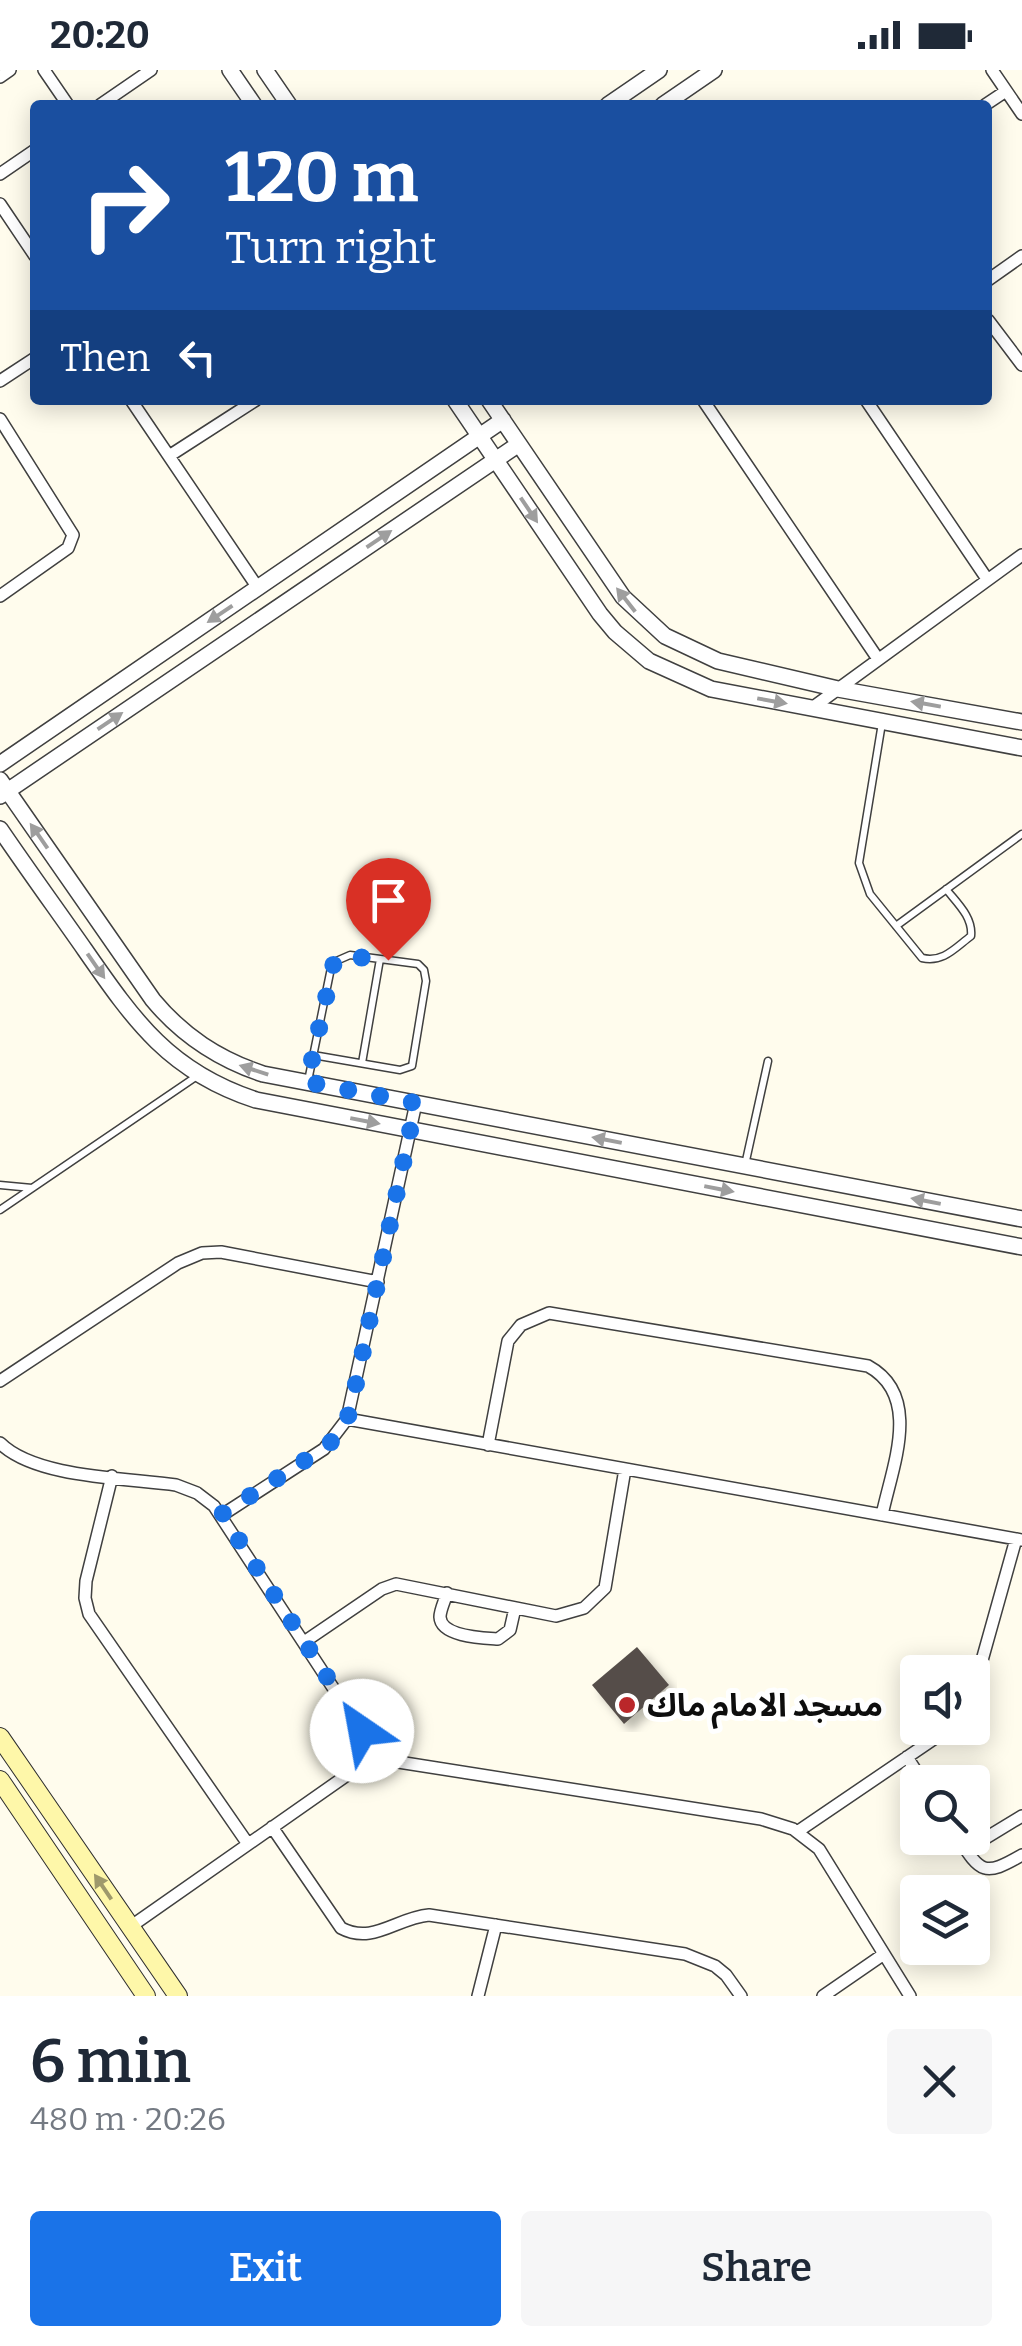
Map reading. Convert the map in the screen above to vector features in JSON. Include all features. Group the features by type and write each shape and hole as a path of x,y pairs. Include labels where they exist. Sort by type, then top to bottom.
{"main road":[{"path":"0,1737 178,1996"},
{"path":"0,1780 146,1996"}],"street":[{"path":"0,77 10,70"},
{"path":"44,70 65,100"},
{"path":"107,100 151,70"},
{"path":"230,70 251,100"},
{"path":"265,70 286,100"},
{"path":"615,100 659,70"},
{"path":"670,100 714,70"},
{"path":"992,70 1022,114"},
{"path":"992,100 1006,91"},
{"path":"0,174 30,153"},
{"path":"0,204 30,249"},
{"path":"992,277 1022,256"},
{"path":"992,325 1022,365"},
{"path":"0,381 30,361"},
{"path":"134,405 258,588"},
{"path":"169,456 248,405"},
{"path":"458,405 600,614 631,647 669,672 711,689 1022,748"},
{"path":"493,405 623,596 649,625 699,655 838,689 1022,722"},
{"path":"706,405 878,659"},
{"path":"869,405 987,579"},
{"path":"0,419 74,535 68,548 0,596"},
{"path":"0,764 503,420"},
{"path":"520,444 2,789 166,1016 196,1042 228,1061 263,1074 1022,1219"},
{"path":"812,708 1022,555"},
{"path":"0,829 131,1016 164,1050 198,1075 256,1100 1022,1247"},
{"path":"222,1514 324,1448 347,1420 416,1103"},
{"path":"803,1205 808,1178"},
{"path":"0,1381 178,1263 202,1253 221,1252 378,1282"},
{"path":"488,1445 508,1341 520,1325 539,1315 560,1313 848,1362 878,1371 892,1388 900,1408 902,1419 882,1515"},
{"path":"347,1420 1019,1540 984,1655"},
{"path":"0,1443 16,1457 40,1467 187,1488 222,1514 381,1761"},
{"path":"304,1642 389,1586 404,1584 556,1616 584,1608 604,1588 625,1469"},
{"path":"112,1476 86,1581 89,1614 248,1844"},
{"path":"447,1593 441,1621 450,1631 498,1639 510,1630 516,1608"},
{"path":"798,1832 925,1745"},
{"path":"907,1757 912,1765"},
{"path":"130,1926 350,1773 381,1761 762,1819 798,1832 826,1858 910,1996"},
{"path":"990,1835 1022,1816"},
{"path":"272,1828 340,1928 348,1932 372,1934 405,1919 428,1915 695,1956 726,1974 741,1996"},
{"path":"969,1855 976,1865 987,1870 1001,1868 1022,1855"},
{"path":"478,1996 496,1925"},
{"path":"824,1996 884,1954"}],"lane":[{"path":"882,721 860,863 870,894 922,958 943,958 971,936 970,920 946,889"},
{"path":"896,926 1022,834"},
{"path":"307,1082 312,1055 334,962 344,956 418,964 426,975 414,1063 400,1070 312,1055"},
{"path":"362,1063 380,959"},
{"path":"744,1166 768,1061"},
{"path":"0,1210 198,1075"},
{"path":"0,1185 33,1188"}],"building":[{"name":"مسجد الامام ماك","path":"637,1647 669,1685 624,1724 592,1685"}],"place":[{"name":"مسجد الامام ماك","path":"627,1705"}],"route":[{"path":"362,1731 222,1514 324,1448 338,1436 350,1412 416,1103 307,1082 334,962 344,956 388,960"}]}
